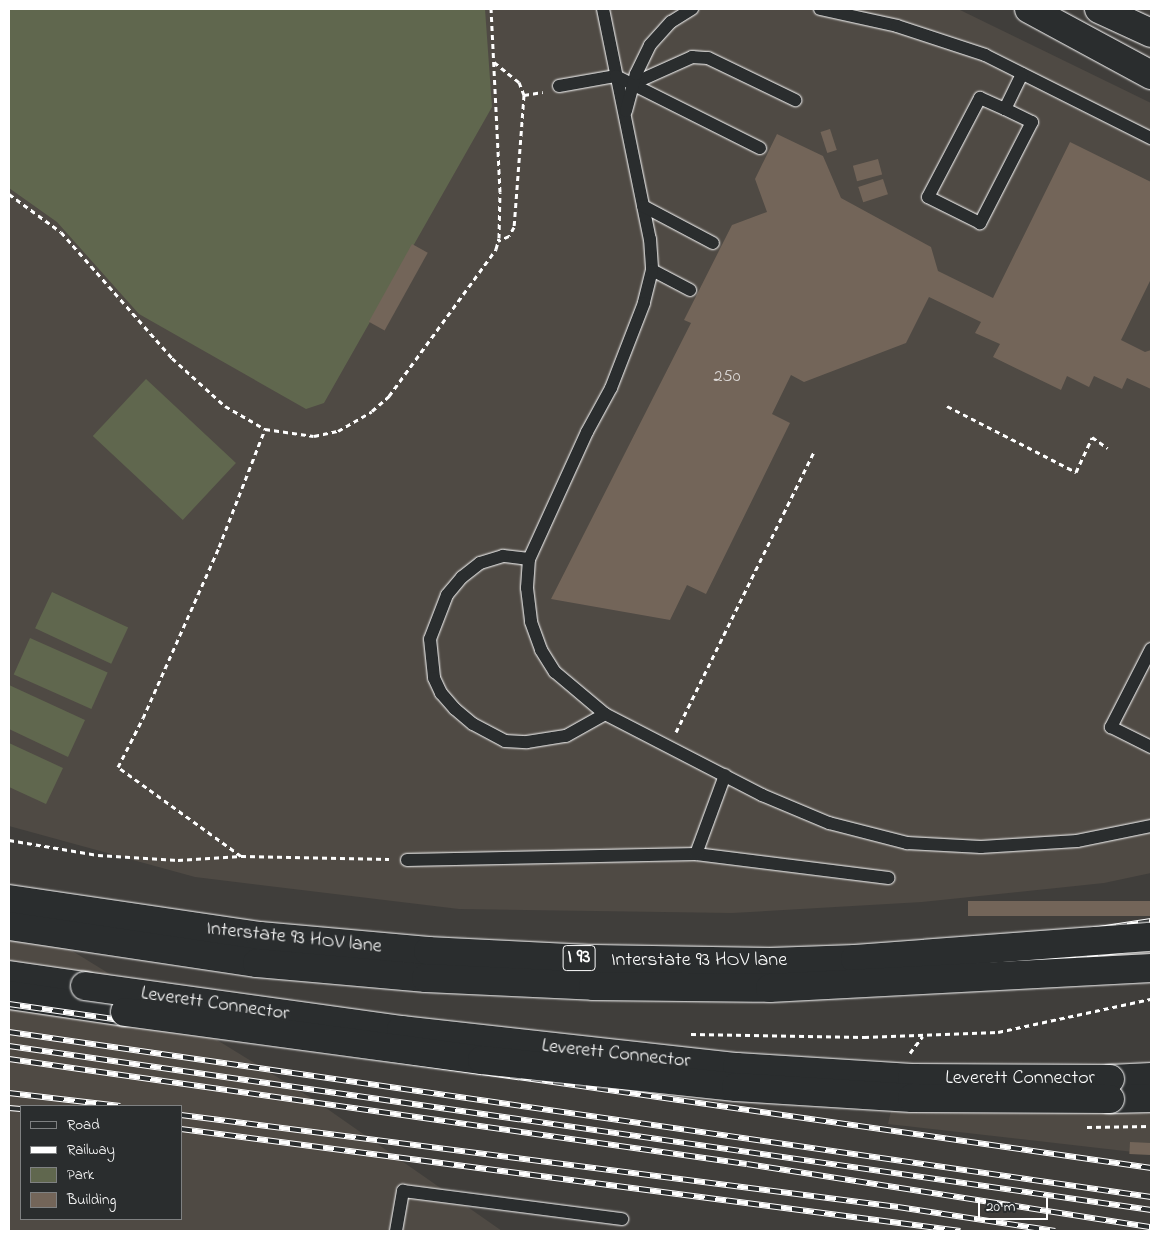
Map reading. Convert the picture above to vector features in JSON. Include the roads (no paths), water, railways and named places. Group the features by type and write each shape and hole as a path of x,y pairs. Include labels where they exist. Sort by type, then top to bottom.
{"main road":[{"path":"1029,9 1151,75"},
{"path":"1099,9 1151,34"},
{"name":"Interstate 93 HOV lane","path":"9,898 260,936 428,951 594,959 770,962 855,959 1151,938"},
{"name":"I 93","path":"9,918 258,955 426,970 593,978 770,980 942,974 1151,960"},
{"name":"I 93","path":"9,926 257,963 426,978 593,986 790,987 1151,968"},
{"path":"593,978 1151,926"},
{"name":"Leverett Connector","path":"9,975 420,1032 737,1067 1110,1089 1151,1098"},
{"name":"Leverett Connector","path":"9,995 472,1059 736,1087 912,1098 1110,1089 1151,1078"}],"lane":[{"path":"603,9 643,206 652,270 644,303 611,388 529,559 528,597 531,622 541,650 555,672 605,714 762,795 829,823 907,843 981,848 1077,841 1151,826"},
{"path":"625,121 632,84 655,38 671,22 692,9"},
{"path":"820,9 897,26 985,55 1151,138"},
{"path":"632,84 692,57 708,58 794,100"},
{"path":"1005,109 1022,74"},
{"path":"559,86 616,76 760,148"},
{"path":"980,98 1005,109 1032,122 980,223 928,197 980,98"},
{"path":"643,206 713,243"},
{"path":"652,270 690,290"},
{"path":"529,559 503,556 480,563 462,577 447,595 430,639 434,678 441,693 454,709 473,724 505,741 527,742 566,736 605,714"},
{"path":"1151,649 1111,727 1151,747"},
{"path":"696,854 725,775"},
{"path":"407,860 696,854 889,878"},
{"path":"396,1231 402,1191 622,1219"}],"railway":[{"path":"9,914 60,923 359,961 450,969 679,977 799,970 899,960 1151,921"},
{"path":"9,928 57,937 358,975 449,983 678,991 799,992 902,984 1151,946"},
{"path":"9,1004 1151,1168"},
{"path":"9,1032 1151,1197"},
{"path":"9,1046 1151,1210"},
{"path":"9,1059 747,1164 1151,1227"},
{"path":"9,1093 111,1105"},
{"path":"9,1108 20,1109"},
{"path":"182,1115 898,1207 1055,1231"},
{"path":"182,1129 960,1231"}]}
